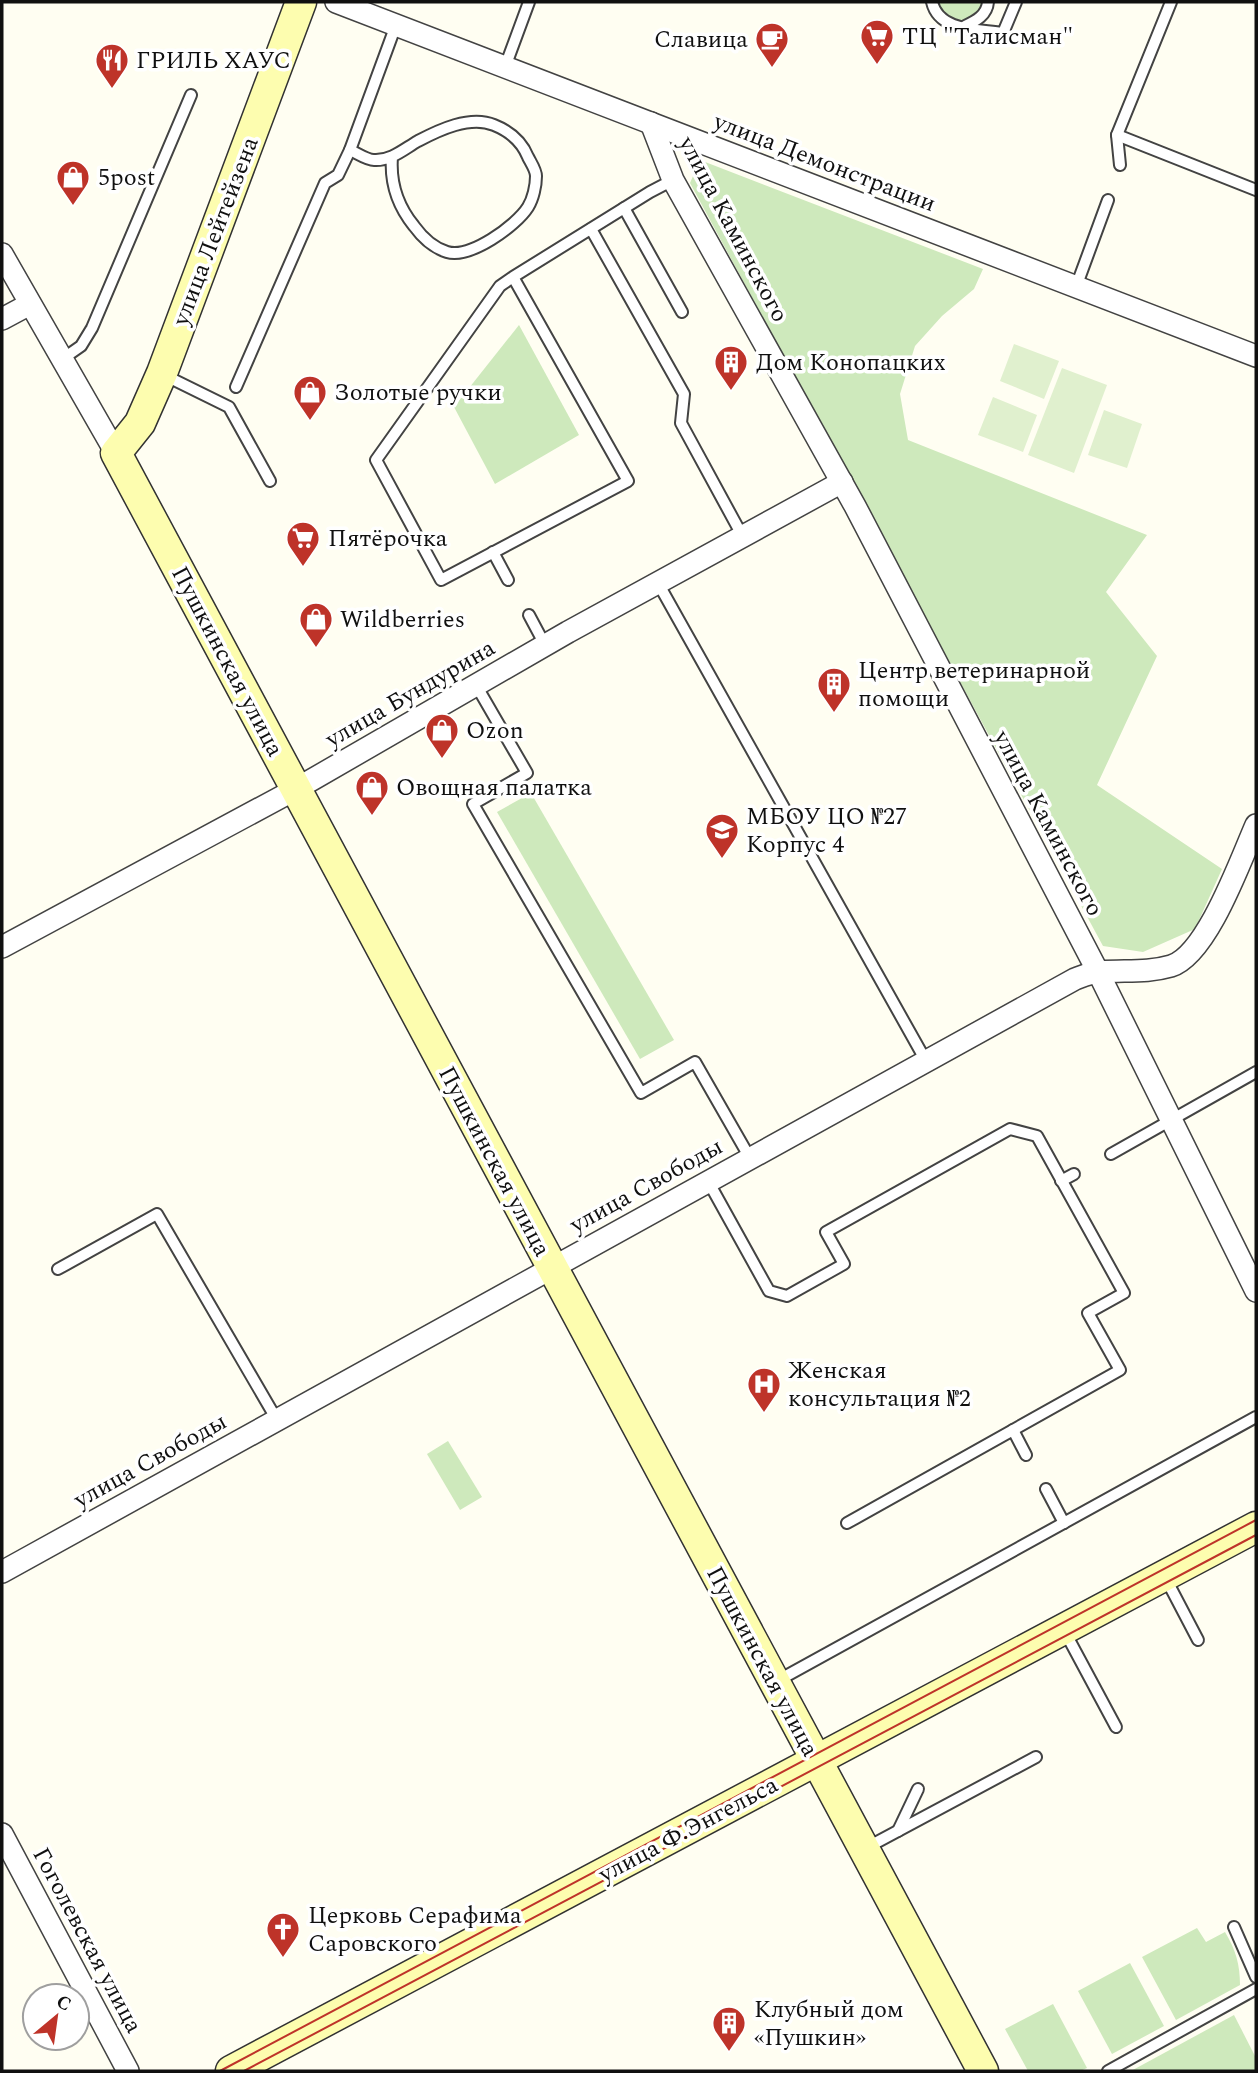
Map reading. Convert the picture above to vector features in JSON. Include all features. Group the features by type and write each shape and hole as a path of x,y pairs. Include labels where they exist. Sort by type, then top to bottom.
{"street":[{"name":"улица Лейтейзена","path":"116,453 140,423 162,373 301,2"},
{"name":"улица Демонстрации","path":"336,2 1256,356"},
{"name":"улица Каминского","path":"651,123 673,180 842,482 1098,972 1256,1291"},
{"name":"Пушкинская улица","path":"2,254 116,453 983,2071"},
{"path":"2,319 30,304"},
{"name":"улица Бундурина","path":"2,947 296,789 545,645 842,482"},
{"path":"1098,972 1142,972 1174,965 1185,958 1205,937 1256,825"},
{"name":"улица Свободы","path":"2,1572 1075,979 1098,972"},
{"name":"улица Ф.Энгельса","path":"231,2071 1256,1527"},
{"name":"Гоголевская улица","path":"2,1834 128,2071"}],"lane":[{"path":"505,67 529,2"},
{"path":"932,2 935,12 946,23 1003,33 1016,2"},
{"path":"962,27 978,21 988,8 988,2"},
{"path":"1120,165 1117,135 1171,2"},
{"path":"236,387 325,183 338,175 350,150 396,24"},
{"path":"61,360 81,346 92,328 191,95"},
{"path":"350,150 373,161 392,157 419,141 465,121 492,124 512,135 524,149 536,174 535,189 529,206 518,219 491,240 470,250 450,253 434,246 407,217 397,200 393,184 392,157"},
{"path":"1117,135 1256,190"},
{"path":"513,277 628,481 442,580 376,460 500,286 513,277 624,208 673,180"},
{"path":"1076,286 1108,200"},
{"path":"624,208 682,312"},
{"path":"591,229 684,394 681,423 743,537"},
{"path":"162,373 229,407 270,481"},
{"path":"493,552 509,580"},
{"path":"658,583 926,1061"},
{"path":"529,615 545,645"},
{"path":"477,685 527,773 473,804 641,1093 695,1062 750,1158"},
{"path":"1111,1154 1256,1072"},
{"path":"708,1181 769,1291 787,1296 844,1264 826,1232 1010,1129 1037,1136 1124,1293 1088,1313 1120,1370 847,1523"},
{"path":"1061,1181 1074,1174"},
{"path":"58,1269 157,1214 277,1420"},
{"path":"774,1682 1256,1417"},
{"path":"1013,1430 1026,1455"},
{"path":"1045,1489 1064,1523"},
{"path":"1164,1576 1199,1640"},
{"path":"1064,1630 1116,1727"},
{"path":"864,1849 1036,1757"},
{"path":"898,1831 918,1789"},
{"path":"1234,1927 1256,1978"},
{"path":"1108,2071 1256,1989"}],"green space":[{"path":"939,2 982,2 974,16 960,20 947,16"},
{"path":"700,160 983,269 974,289 942,316 915,346 900,394 908,440 1147,535 1106,592 1157,656 1097,785 1222,869 1195,929 1143,952 1103,946 690,183"},
{"path":"519,325 579,435 495,484 454,407"},
{"path":"1014,344 1059,361 1044,399 1000,381"},
{"path":"1062,368 1107,385 1074,473 1028,455"},
{"path":"993,397 1037,415 1023,452 978,435"},
{"path":"1104,410 1142,424 1127,468 1088,455"},
{"path":"531,793 674,1040 640,1059 497,812"},
{"path":"448,1441 482,1497 460,1510 427,1454"},
{"path":"1197,1928 1206,1942 1225,1932 1237,1958 1240,1985 1176,2020 1142,1957"},
{"path":"1130,1963 1164,2026 1112,2054 1078,1991"},
{"path":"1053,2004 1087,2068 1080,2071 1028,2071 1005,2029"},
{"path":"1234,2015 1256,2058 1256,2071 1131,2071"}],"tram line":[{"path":"220,2071 1256,1520"},
{"path":"244,2071 1256,1535"}],"place":[{"name":"ТЦ \"Талисман\"","path":"877,66"},
{"name":"Славица","path":"772,69"},
{"name":"ГРИЛЬ ХАУС","path":"112,90"},
{"name":"5post","path":"73,207"},
{"name":"Дом Конопацких","path":"731,392"},
{"name":"Золотые ручки","path":"310,422"},
{"name":"Пятёрочка","path":"303,568"},
{"name":"Wildberries","path":"316,649"},
{"name":"Центр ветеринарной помощи","path":"834,714"},
{"name":"Ozon","path":"442,760"},
{"name":"Овощная палатка","path":"372,817"},
{"name":"МБОУ ЦО №27 Корпус 4","path":"722,860"},
{"name":"Женская консультация №2","path":"764,1414"},
{"name":"Церковь Серафима Саровского","path":"283,1959"},
{"name":"Клубный дом «Пушкин»","path":"729,2053"}]}
